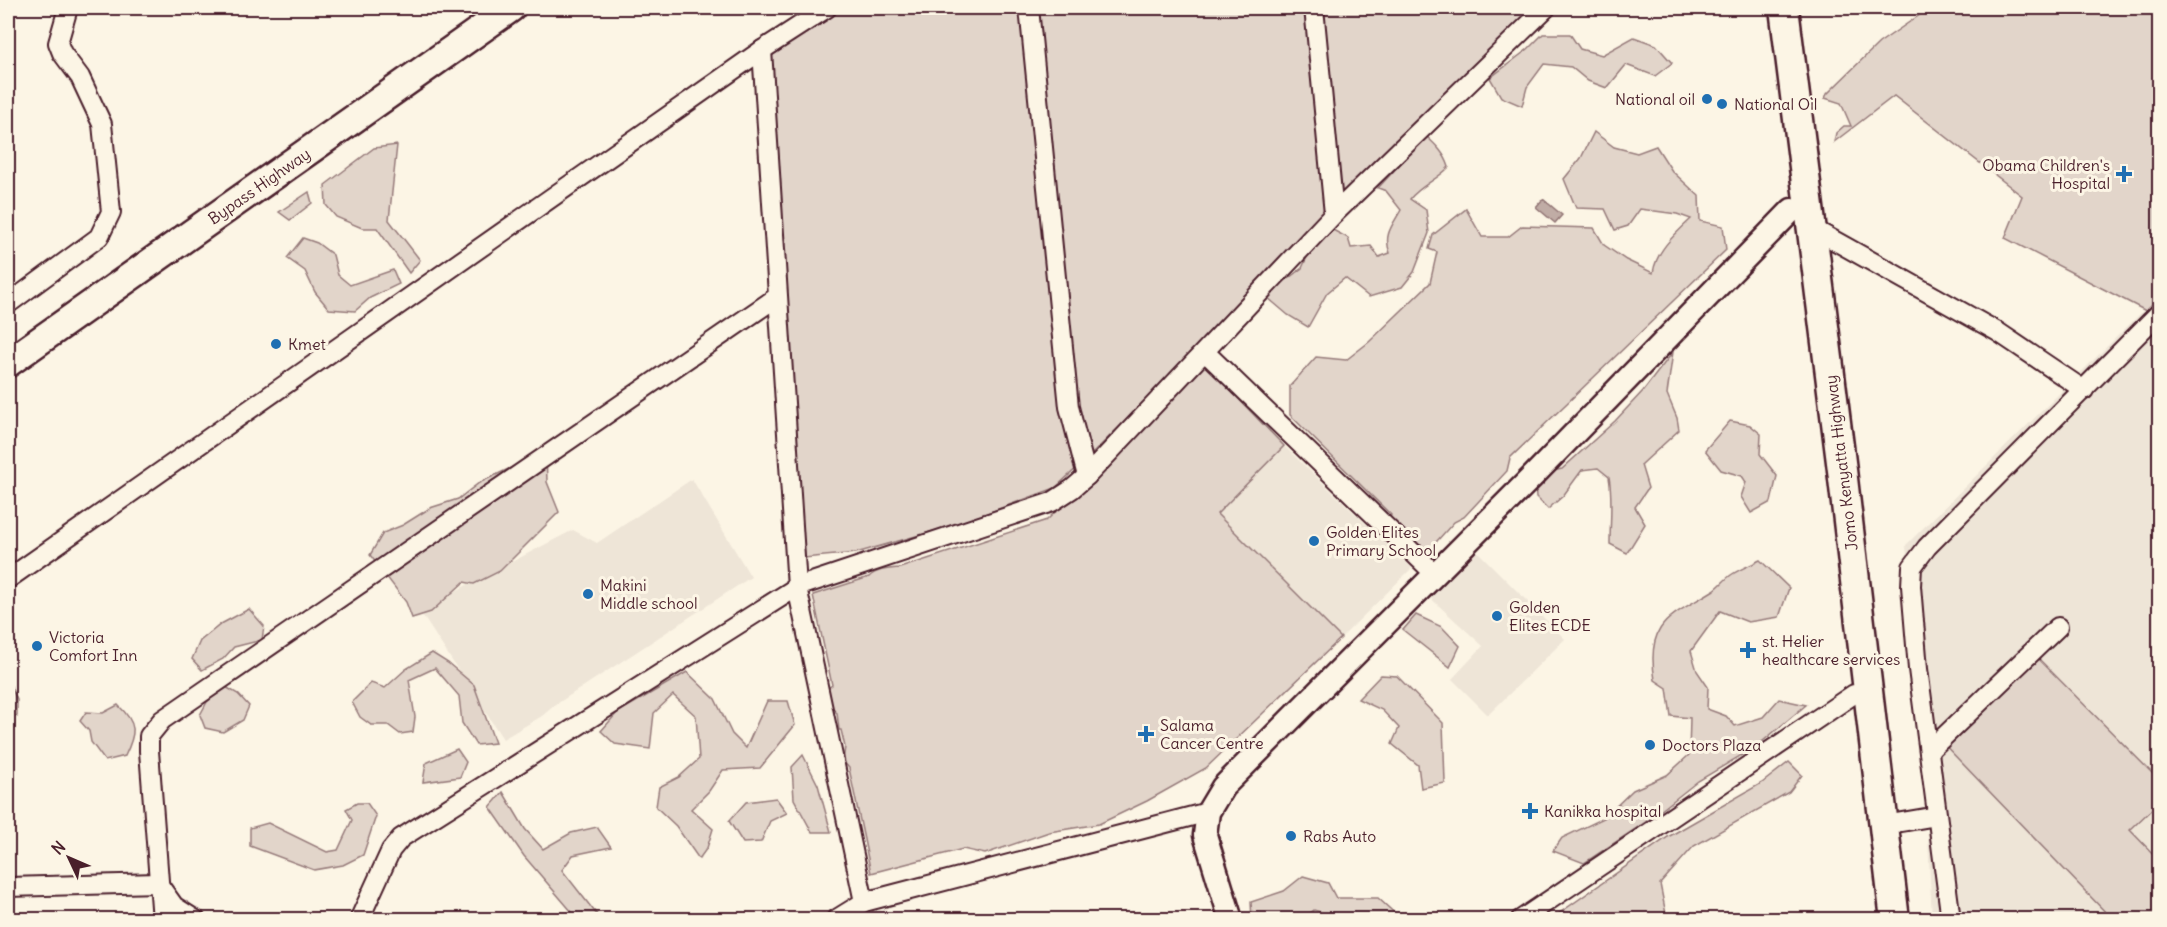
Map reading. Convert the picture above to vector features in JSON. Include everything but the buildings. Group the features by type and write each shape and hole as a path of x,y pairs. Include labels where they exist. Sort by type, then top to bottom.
{"highway":[{"name":"Jomo Kenyatta Highway","path":"1770,8 1802,219 1895,920"},
{"name":"Jomo Kenyatta Highway","path":"1784,8 1825,452 1879,920"}],"main road":[{"name":"Bypass Highway","path":"8,363 511,8"}],"street":[{"path":"8,304 99,237 111,212 102,124 80,77 62,53 58,43 68,8"},
{"path":"8,579 762,50 827,8"},
{"path":"1029,8 1069,407 1087,476"},
{"path":"1314,8 1334,214"},
{"path":"359,920 391,850 401,838 797,587 1052,502 1087,476 1334,214 1546,8"},
{"path":"762,50 797,587 864,902"},
{"path":"1231,920 1205,835 1208,812 1223,787 1436,574 1802,219 1998,332 2084,390"},
{"path":"162,920 149,736 162,720 777,297"},
{"path":"1951,920 1918,669 1911,586 1912,567 1927,547 2160,312"},
{"path":"1204,352 1436,574"},
{"path":"1929,752 2058,627"},
{"path":"1520,920 1854,694"},
{"path":"835,920 864,902 1208,812"},
{"path":"1884,825 1936,816"},
{"path":"8,887 158,883"},
{"path":"158,883 174,906 196,920"}],"shaded area":[{"path":"839,8 1539,8 1095,451 1055,488 955,525 856,553 804,558 768,53"},
{"path":"1930,8 2159,8 2160,298 2146,311 2005,238 2022,196 1894,96 1834,142 1836,133 1844,126 1851,126 1841,103 1825,98 1827,94 1879,43"},
{"path":"1543,34 1570,34 1580,49 1602,55 1634,37 1656,45 1672,63 1655,76 1626,65 1607,88 1588,81 1571,67 1544,64 1527,87 1522,106 1501,97 1490,78 1528,49"},
{"path":"2159,105 2159,919 1932,919 1925,778 1906,545 2143,311"},
{"path":"1594,132 1614,147 1637,153 1656,146 1672,171 1699,196 1700,221 1723,226 1726,250 1510,458 1507,471 1464,517 1454,522 1428,551 1400,534 1389,520 1391,515 1290,415 1290,386 1316,357 1346,360 1369,342 1430,283 1437,252 1429,249 1433,235 1466,209 1482,237 1508,237 1522,226 1594,228 1604,245 1626,260 1653,273 1662,250 1691,219 1677,214 1640,209 1628,226 1615,230 1605,209 1576,208 1564,179 1581,158"},
{"path":"1426,136 1440,150 1449,167 1410,199 1426,210 1429,233 1414,272 1402,287 1369,297 1345,278 1327,293 1308,327 1288,315 1268,298 1277,287 1302,268 1308,255 1331,229 1348,238 1351,248 1371,246 1379,257 1390,253 1388,236 1401,210 1386,191 1378,188"},
{"path":"397,145 389,220 420,260 409,273 377,228 362,228 336,217 326,205 325,185 374,148"},
{"path":"309,192 312,203 290,220 279,212"},
{"path":"1543,199 1562,215 1555,223 1536,207"},
{"path":"303,238 317,243 333,255 338,275 350,285 393,270 399,284 370,298 355,311 329,309 315,292 305,271 287,258"},
{"path":"1673,352 1667,394 1677,418 1679,430 1641,465 1648,488 1635,507 1645,524 1627,553 1610,544 1609,477 1598,468 1582,470 1563,496 1548,509 1536,497 1534,475 1562,469 1615,421 1643,391"},
{"path":"1205,364 1284,446 1217,514 1341,638 1206,768 1147,801 1099,824 1049,832 985,854 963,849 871,873 849,768 843,761 845,747 841,730 839,730 837,713 828,706 827,689 832,685 813,595 869,577 880,571 900,568 1047,520"},
{"path":"1730,421 1750,425 1761,434 1760,454 1777,476 1771,502 1751,513 1741,497 1746,482 1742,476 1721,470 1705,450"},
{"name":"Golden Elites Primary School","path":"1284,446 1412,568 1341,638 1216,514"},
{"path":"546,451 547,482 559,512 500,571 474,584 464,582 431,612 412,618 406,602 370,555 383,533 403,525 430,508 458,499 479,483"},
{"name":"Makini Middle school","path":"692,479 751,577 555,705 542,716 503,739 419,610 573,530 597,543"},
{"name":"Golden Elites ECDE","path":"1473,547 1565,639 1488,715 1452,679 1483,646 1426,594"},
{"path":"1760,560 1789,588 1779,617 1748,622 1720,611 1691,651 1697,671 1708,687 1707,709 1726,716 1735,726 1763,717 1779,699 1806,705 1757,746 1698,781 1650,819 1584,863 1553,851 1562,838 1604,818 1633,790 1667,775 1689,755 1690,718 1671,716 1667,688 1655,680 1653,660 1658,633 1665,623 1685,607 1714,590 1731,575"},
{"path":"249,609 264,626 262,640 234,647 223,659 202,670 192,659 200,641 221,624"},
{"path":"1416,615 1442,627 1460,646 1450,667 1403,630"},
{"path":"2025,645 2159,780 2159,812 2154,807 2130,830 2159,860 2159,919 2112,919 1935,735"},
{"path":"432,653 474,685 495,743 476,745 462,723 459,696 435,668 409,680 415,717 413,732 400,734 388,725 371,725 360,717 352,702 371,683 385,688 406,669"},
{"path":"8,664 9,682 17,700 17,716 8,715"},
{"path":"687,672 715,699 732,734 746,748 767,701 788,701 795,725 760,768 723,770 709,791 691,809 713,829 707,848 699,859 676,826 656,807 659,787 679,777 699,759 696,716 673,695 654,713 650,749 615,744 601,731 617,713"},
{"path":"1381,675 1397,676 1443,723 1445,783 1421,788 1418,765 1392,744 1399,728 1382,710 1358,699"},
{"path":"224,686 238,694 249,706 243,720 223,732 205,728 200,715 207,702"},
{"path":"118,705 132,723 133,735 125,756 105,761 91,742 89,731 80,721 86,712 103,713"},
{"path":"457,749 466,762 460,777 423,782 426,763"},
{"path":"803,755 818,785 831,832 812,832 794,799 792,767"},
{"path":"1789,762 1802,775 1789,792 1694,846 1660,884 1667,919 1551,919 1668,837 1762,783"},
{"path":"503,792 525,829 543,849 571,833 597,827 611,847 573,855 562,870 598,916 608,919 578,919 524,856 490,807"},
{"path":"776,798 787,813 770,821 761,842 743,843 729,821 746,802"},
{"path":"357,803 367,803 376,816 363,855 343,865 314,870 250,846 250,828 268,823 327,852 338,850 352,820 346,809"},
{"path":"1303,876 1328,883 1336,898 1378,898 1401,919 1344,919 1314,910 1302,919 1252,919 1251,902 1284,891"}],"place":[{"name":"National oil","path":"1707,99"},
{"name":"National Oil","path":"1722,104"},
{"name":"Obama Children's Hospital","path":"2124,174"},
{"name":"Kmet","path":"276,344"},
{"name":"Golden Elites Primary School","path":"1314,541"},
{"name":"Makini Middle school","path":"588,594"},
{"name":"Golden Elites ECDE","path":"1497,616"},
{"name":"Victoria Comfort Inn","path":"37,646"},
{"name":"st. Helier healthcare services","path":"1748,650"},
{"name":"Salama Cancer Centre","path":"1146,734"},
{"name":"Doctors Plaza","path":"1650,745"},
{"name":"Kanikka hospital","path":"1530,811"},
{"name":"Rabs Auto","path":"1291,836"}]}
